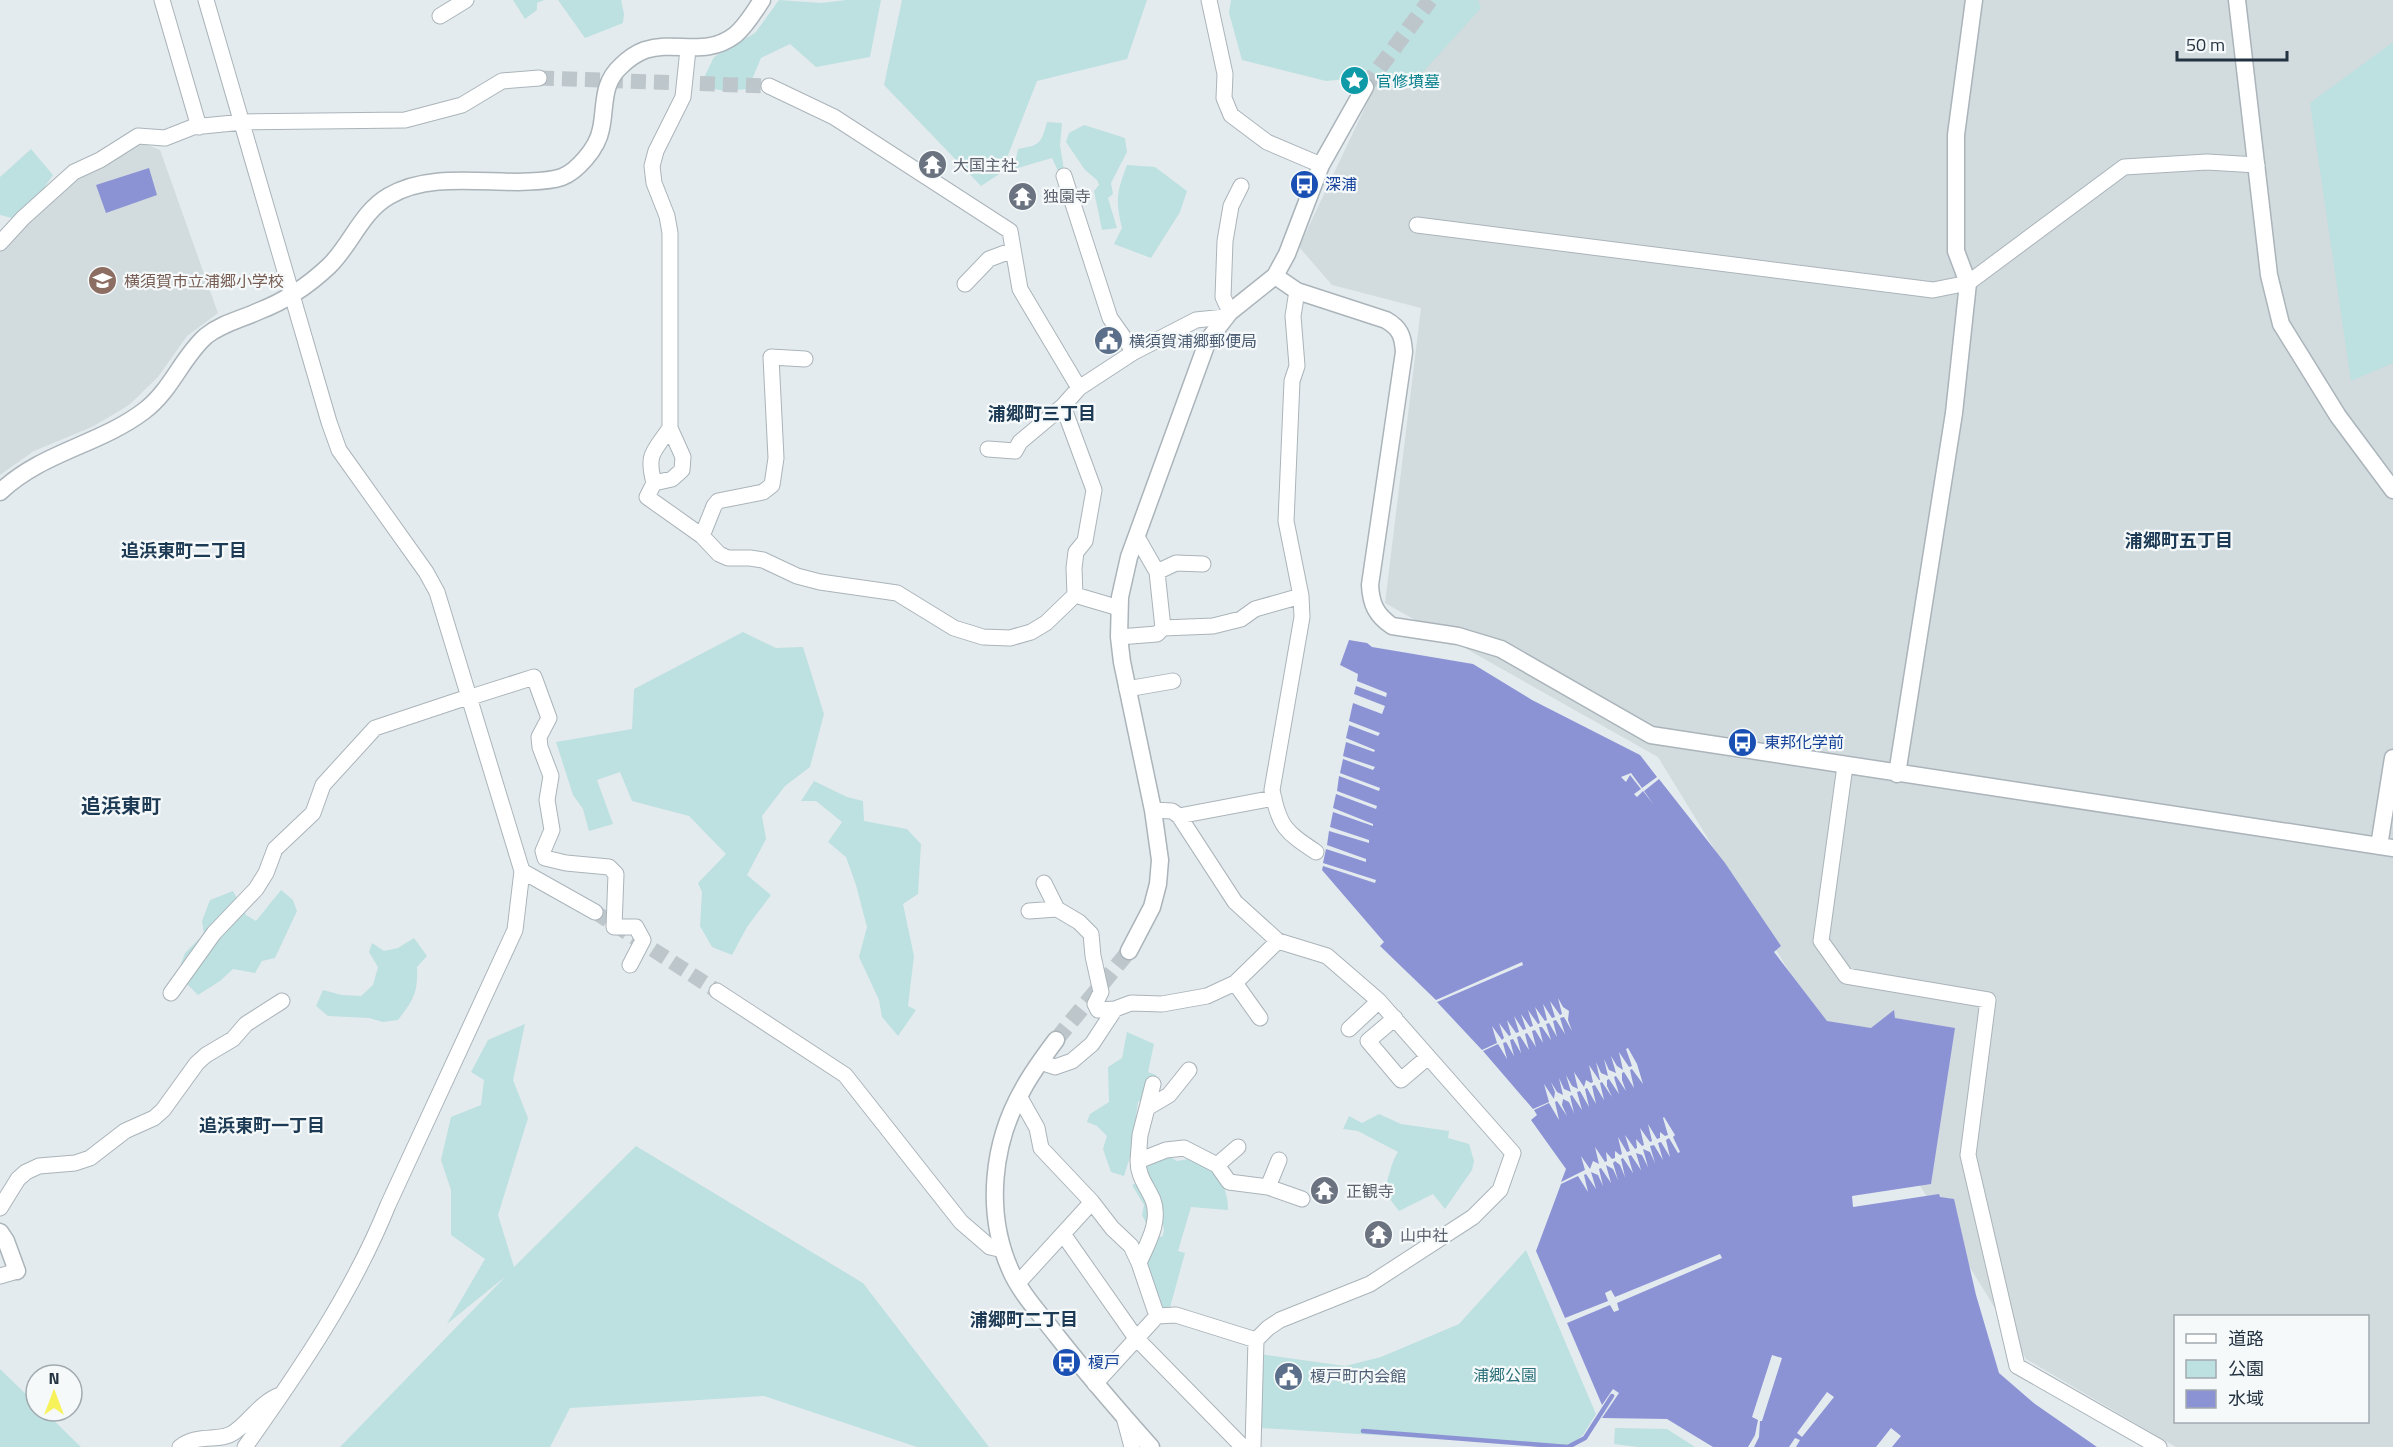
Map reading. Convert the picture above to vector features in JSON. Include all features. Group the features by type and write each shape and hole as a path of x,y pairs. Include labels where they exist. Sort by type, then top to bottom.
{"street":[{"path":"162,0 199,127"},
{"path":"440,16 466,0"},
{"path":"0,492 21,473 38,463 106,435 147,410 164,392 193,351 207,336 222,325 261,311 291,295 331,264 371,209 388,196 407,187 430,182 540,182 563,177 593,150 601,132 605,88 614,73 644,50 671,47 688,49 715,45 728,39 744,26 762,0"},
{"path":"1209,0 1225,74 1224,98 1231,115 1267,142 1321,165"},
{"path":"1897,774 1954,414 1968,283 1956,251 1956,135 1974,0"},
{"path":"2237,0 2269,275 2281,324 2338,416 2393,490"},
{"path":"210,5 291,295 339,450 426,572 437,592 522,871 515,930 388,1205 371,1247 322,1333 245,1447"},
{"path":"654,483 672,479 682,470 683,457 670,428 670,233 667,216 654,183 652,166 656,150 683,97 688,49"},
{"path":"0,243 23,218 74,172 100,160 138,136 165,138 192,127 243,122 405,120 462,105 502,81 539,78"},
{"path":"770,86 834,117 922,176 998,221 1010,231 1020,289 1079,388"},
{"path":"1130,951 1152,907 1158,884 1160,860 1153,810 1127,689 1119,638 1119,608 1126,568 1208,340 1227,314 1275,276 1287,254 1321,165 1365,87"},
{"path":"1417,225 1933,290 1968,283 2124,167 2207,162 2257,165"},
{"path":"1064,176 1110,318 1134,352"},
{"path":"1227,314 1223,297 1225,241 1230,206 1240,186"},
{"path":"965,284 989,260 1013,250"},
{"path":"1275,276 1298,291 1386,320 1398,327 1403,339 1404,352 1370,585 1375,609 1383,620 1392,626 1458,636 1501,649 1651,735 2386,847 2393,758"},
{"path":"1298,291 1293,316 1298,366 1292,381 1286,521 1301,596 1302,617 1272,790 1277,817 1295,838 1316,852"},
{"path":"988,449 1015,451 1020,441 1062,406 1079,388 1134,352 1196,320 1227,314"},
{"path":"702,536 718,501 763,492 772,485 776,458 771,357 805,359"},
{"path":"1062,406 1094,490 1085,542 1076,552 1074,568 1076,595"},
{"path":"670,428 650,456 654,483 647,497 702,536 719,554 728,558 763,560 797,576 820,582 897,593 954,628 983,637 1010,638 1031,632 1046,623 1076,595"},
{"path":"1137,537 1157,572 1163,628"},
{"path":"1157,572 1176,563 1203,564"},
{"path":"1076,595 1119,608"},
{"path":"1119,638 1157,634 1163,628 1213,626 1240,619 1255,609 1301,596"},
{"path":"171,993 214,933 256,889 266,873 275,849 313,813 323,785 375,728 534,677 549,718 539,737 540,747 551,776 548,800 552,830 543,851 545,858 566,863 609,867 616,874 614,927 636,927 643,940 630,965"},
{"path":"1127,689 1154,680 1173,681"},
{"path":"1845,766 1821,941 1846,976 1988,1000 1968,1155 2017,1366 2159,1447"},
{"path":"1179,816 1274,798"},
{"path":"1153,810 1172,811 1179,816 1235,902 1278,941 1327,956 1379,1001 1513,1153 1500,1190 1473,1216 1370,1284 1280,1320 1256,1340 1253,1447"},
{"path":"522,871 595,912"},
{"path":"1044,883 1057,909 1079,922 1091,934 1101,992 1095,1004 1098,1010 1115,1009 1131,1003 1162,1004 1207,996 1235,983 1278,941"},
{"path":"1029,911 1057,909"},
{"path":"1235,983 1260,1018"},
{"path":"717,991 844,1075 962,1222 990,1246 1003,1250"},
{"path":"0,1208 18,1179 27,1172 39,1166 75,1163 90,1158 125,1131 154,1118 163,1110 206,1055 233,1039 246,1024 282,1001"},
{"path":"1349,1029 1379,1001"},
{"path":"1040,1062 1055,1067 1072,1061 1092,1044 1115,1009"},
{"path":"1395,1018 1368,1041 1401,1080 1428,1057"},
{"path":"1056,1040 1019,1096 1005,1129 995,1182 996,1223 1010,1271 1018,1283 1095,1384 1150,1447"},
{"path":"1147,1108 1169,1095 1189,1070"},
{"path":"1139,1263 1156,1218 1153,1201 1142,1182 1138,1161 1140,1135 1153,1084"},
{"path":"1019,1096 1037,1128 1041,1148 1092,1202 1112,1228 1131,1246 1157,1316"},
{"path":"1217,1165 1238,1147"},
{"path":"1138,1161 1166,1150 1184,1148 1217,1165 1229,1182 1269,1186 1302,1199"},
{"path":"1269,1186 1279,1160"},
{"path":"1018,1283 1092,1202"},
{"path":"0,1232 6,1241 17,1271 0,1276"},
{"path":"1063,1234 1136,1338 1243,1447"},
{"path":"1095,1384 1157,1316 1176,1316 1256,1340"},
{"path":"180,1447 189,1440 231,1435 268,1400 282,1394"},
{"path":"1124,1417 1132,1447"}],"shaded area":[{"path":"1436,0 2393,0 2393,1447 2176,1447 2026,1359 1658,757 1385,603 1421,308 1332,285 1299,247 1377,82"},
{"name":"横須賀市立浦郷小学校","path":"137,141 160,150 218,313 187,336 158,377 129,405 94,426 34,451 0,475 0,250 46,198"}],"green space":[{"path":"513,0 544,0 537,3 537,10 525,19"},
{"path":"558,0 621,0 623,23 585,38"},
{"path":"779,0 821,3 881,0 870,57 816,67 790,44 761,58 748,89 724,91 700,86 714,57 755,33"},
{"path":"902,0 1147,0 1127,59 1037,81 1001,173 981,186 884,85"},
{"path":"1231,0 1478,0 1481,8 1423,72 1326,81 1242,60 1229,13"},
{"path":"2393,42 2393,363 2351,381 2310,103"},
{"path":"1047,122 1062,123 1060,145 1064,170 1058,171 1052,158 1014,169 1018,149 1038,142"},
{"path":"1084,125 1125,138 1127,152 1111,183 1113,194 1108,198 1117,228 1102,230 1094,191 1099,185 1097,180 1085,170 1066,142 1069,133"},
{"path":"31,149 53,175 35,201 12,218 0,215 0,177"},
{"path":"1127,165 1155,167 1187,191 1180,212 1151,258 1114,244 1122,228 1118,196"},
{"path":"743,632 776,648 803,647 824,714 810,767 785,786 762,816 766,839 747,875 771,895 747,927 732,955 712,947 700,926 702,892 698,883 726,854 689,816 632,801 620,772 597,780 613,824 589,831 583,809 573,795 556,742 632,729 634,689"},
{"path":"814,781 847,797 863,801 864,821 907,829 921,844 918,894 903,904 914,956 908,1006 916,1010 898,1036 882,1017 879,1000 859,957 867,927 846,857 828,842 842,822 816,801 801,801"},
{"path":"281,890 293,900 297,911 275,958 262,961 255,973 233,969 220,981 198,995 177,974 185,953 204,934 202,921 210,900 233,891 246,915 256,921"},
{"path":"414,938 427,956 417,967 414,995 398,1020 383,1022 369,1018 328,1016 316,1006 323,990 342,995 361,996 373,985 378,967 369,952 372,943 384,951 398,948"},
{"path":"525,1024 513,1080 528,1118 498,1215 514,1267 636,1146 863,1283 989,1447 917,1447 764,1396 570,1408 550,1447 340,1447 506,1276 447,1324 485,1259 451,1235 451,1190 441,1160 451,1117 481,1105 484,1080 471,1072 488,1040"},
{"path":"1127,1032 1154,1044 1148,1072 1156,1075 1145,1103 1138,1101 1132,1150 1124,1176 1111,1172 1103,1149 1107,1136 1097,1126 1087,1122 1090,1114 1109,1102 1108,1067 1122,1058"},
{"path":"1379,1114 1401,1124 1449,1131 1448,1138 1469,1144 1474,1161 1472,1170 1445,1209 1433,1194 1399,1211 1383,1190 1398,1152 1358,1131 1343,1129 1349,1116 1362,1123"},
{"path":"1170,1157 1177,1161 1194,1158 1208,1167 1223,1186 1228,1201 1228,1210 1191,1207 1178,1251 1185,1253 1169,1311 1160,1310 1144,1262 1153,1239 1163,1236 1162,1221 1147,1225 1142,1215 1144,1205 1132,1185 1139,1182 1145,1166"},
{"name":"浦郷公園","path":"1526,1250 1596,1414 1583,1435 1568,1447 1260,1428 1260,1354 1345,1366 1381,1357 1459,1324"},
{"path":"0,1369 24,1392 24,1423 56,1423 81,1447 0,1447"},
{"path":"1615,1428 1667,1429 1695,1447 1638,1447 1614,1444"}],"water":[{"path":"149,168 157,195 106,213 96,185"},
{"path":"1349,640 1367,643 1372,647 1473,664 1532,700 1640,755 1657,777 1642,788 1631,773 1621,777 1626,782 1630,775 1641,789 1634,794 1637,797 1643,791 1654,805 1644,791 1659,779 1725,863 1781,946 1774,952 1827,1021 1871,1028 1894,1010 1895,1018 1955,1028 1931,1184 1852,1196 1853,1207 1939,1194 1940,1197 1954,1199 1976,1295 1999,1373 2035,1404 2097,1447 1892,1447 1901,1436 1891,1428 1876,1447 1796,1447 1800,1440 1795,1438 1789,1447 1754,1447 1759,1437 1760,1421 1762,1421 1782,1358 1772,1355 1752,1417 1758,1420 1755,1435 1748,1447 1713,1447 1667,1419 1602,1418 1619,1393 1613,1389 1602,1405 1567,1323 1610,1305 1614,1312 1619,1310 1617,1303 1722,1258 1720,1254 1615,1297 1611,1290 1605,1293 1608,1301 1565,1318 1536,1251 1561,1184 1578,1176 1588,1192 1584,1175 1586,1174 1596,1189 1591,1172 1598,1175 1603,1186 1599,1169 1601,1168 1611,1183 1606,1165 1613,1169 1618,1180 1613,1163 1615,1161 1620,1165 1625,1177 1621,1159 1623,1158 1633,1173 1628,1156 1631,1155 1641,1170 1636,1153 1642,1155 1648,1167 1643,1149 1650,1152 1655,1163 1650,1146 1654,1145 1663,1160 1658,1143 1661,1142 1670,1157 1666,1140 1669,1138 1678,1153 1680,1152 1673,1137 1675,1135 1664,1117 1668,1135 1665,1136 1660,1132 1660,1138 1657,1139 1648,1124 1652,1141 1650,1142 1640,1128 1644,1145 1642,1146 1636,1139 1637,1148 1635,1149 1625,1135 1630,1151 1627,1152 1618,1137 1622,1154 1615,1151 1615,1158 1612,1159 1606,1152 1607,1161 1605,1162 1595,1147 1599,1164 1593,1161 1590,1169 1581,1156 1585,1170 1561,1182 1566,1169 1531,1120 1537,1115 1534,1110 1549,1103 1559,1120 1555,1102 1557,1101 1567,1116 1562,1105 1563,1099 1569,1102 1574,1113 1570,1096 1572,1095 1582,1110 1577,1092 1580,1091 1589,1107 1585,1089 1587,1088 1596,1104 1592,1086 1595,1085 1604,1100 1600,1083 1602,1082 1612,1097 1607,1080 1609,1079 1619,1094 1614,1077 1616,1076 1626,1091 1622,1080 1624,1072 1634,1088 1630,1070 1632,1069 1643,1084 1637,1064 1628,1048 1626,1049 1632,1066 1629,1067 1619,1052 1623,1070 1617,1066 1611,1056 1616,1073 1609,1070 1604,1059 1608,1076 1601,1073 1596,1062 1600,1080 1589,1065 1593,1082 1586,1080 1584,1087 1574,1072 1578,1089 1572,1086 1566,1075 1571,1092 1564,1089 1559,1078 1563,1095 1557,1092 1551,1082 1555,1092 1554,1099 1544,1084 1549,1102 1533,1109 1483,1051 1498,1044 1507,1059 1503,1043 1506,1042 1514,1056 1510,1040 1513,1039 1521,1053 1517,1037 1520,1036 1529,1050 1525,1034 1527,1033 1536,1047 1532,1031 1535,1030 1543,1043 1539,1027 1542,1027 1551,1040 1546,1024 1549,1023 1557,1037 1553,1021 1556,1020 1565,1034 1560,1018 1564,1017 1572,1031 1568,1020 1569,1011 1563,1007 1558,998 1562,1014 1560,1015 1550,1001 1555,1017 1552,1018 1543,1004 1547,1020 1545,1021 1535,1007 1540,1023 1538,1024 1528,1010 1533,1026 1530,1027 1521,1014 1526,1029 1523,1030 1514,1016 1519,1032 1516,1033 1507,1020 1511,1035 1509,1036 1499,1023 1504,1038 1502,1040 1492,1026 1497,1043 1482,1050 1437,1002 1523,965 1522,962 1436,1000 1380,946 1384,942 1322,870 1323,866 1375,883 1376,880 1323,863 1326,849 1366,862 1366,859 1327,845 1329,831 1369,843 1369,840 1330,827 1333,812 1373,826 1373,824 1333,808 1336,794 1376,809 1377,806 1337,791 1339,776 1379,791 1380,788 1340,773 1343,759 1373,770 1375,767 1343,756 1346,742 1374,752 1375,750 1346,738 1349,725 1378,736 1380,733 1349,721 1353,703 1382,714 1385,706 1354,694 1356,686 1386,697 1387,693 1357,681 1358,674 1340,665","holes":["1827,1392 1834,1397 1802,1437 1797,1433"]}],"waterway":[{"path":"1363,1431 1568,1447 1585,1438 1612,1396"}],"tunnel":[{"path":"1365,87 1430,0"},
{"path":"539,78 769,86"},
{"path":"595,912 717,991"},
{"path":"1056,1040 1129,951"}],"place":[{"name":"官修墳墓","path":"1355,81"},
{"name":"大国主社","path":"932,165"},
{"name":"深浦","path":"1304,184"},
{"name":"独園寺","path":"1022,196"},
{"name":"横須賀市立浦郷小学校","path":"103,281"},
{"name":"横須賀浦郷郵便局","path":"1108,341"},
{"name":"東邦化学前","path":"1743,742"},
{"name":"正観寺","path":"1325,1191"},
{"name":"山中社","path":"1379,1235"},
{"name":"榎戸","path":"1067,1362"},
{"name":"榎戸町内会館","path":"1289,1376"}],"district":[{"name":"浦郷町三丁目","path":"1042,413"},
{"name":"浦郷町五丁目","path":"2179,540"},
{"name":"追浜東町二丁目","path":"184,550"},
{"name":"追浜東町","path":"121,805"},
{"name":"追浜東町一丁目","path":"262,1125"},
{"name":"浦郷町二丁目","path":"1024,1319"}]}
